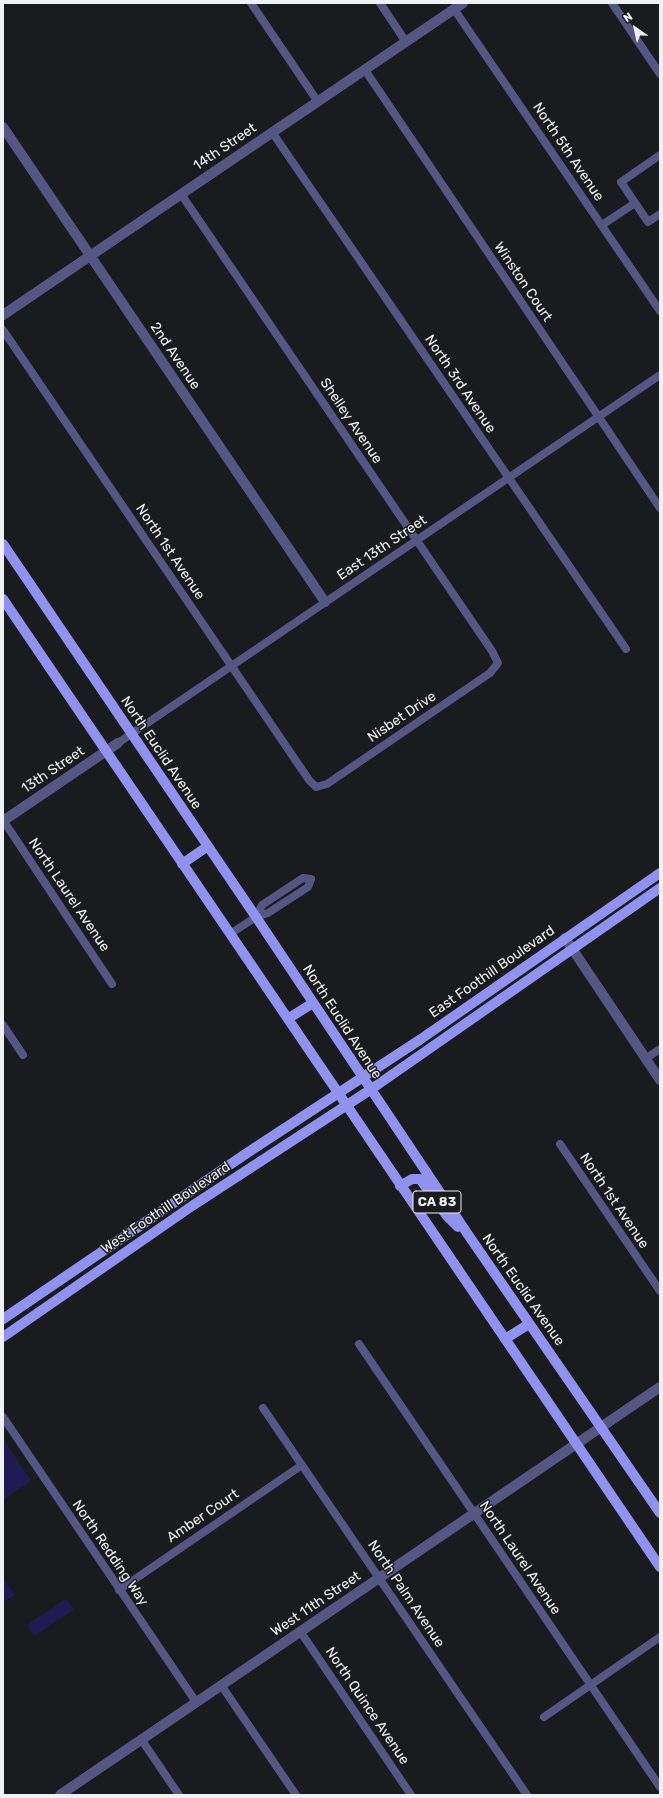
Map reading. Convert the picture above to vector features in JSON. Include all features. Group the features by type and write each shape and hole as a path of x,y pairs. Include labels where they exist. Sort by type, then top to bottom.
{"main road":[{"name":"North Euclid Avenue","path":"3,544 256,917 370,1090 471,1239 660,1513"},
{"path":"3,599 182,864 289,1018 400,1186 506,1339 660,1567"},
{"path":"182,864 208,846"},
{"name":"East Foothill Boulevard","path":"338,1092 362,1078 660,873"},
{"name":"East Foothill Boulevard","path":"346,1104 370,1090 660,888"},
{"path":"289,1018 312,1003"},
{"name":"West Foothill Boulevard","path":"3,1319 338,1092"},
{"name":"West Foothill Boulevard","path":"3,1337 136,1245 346,1104"},
{"name":"CA 83","path":"400,1186 412,1179 420,1179 447,1216 471,1239"},
{"path":"136,1245 139,1237 146,1230 186,1202 187,1193"},
{"path":"506,1339 529,1324"}],"street":[{"path":"251,3 318,102"},
{"path":"380,3 406,42"},
{"path":"612,3 660,74"},
{"name":"14th Street","path":"3,315 458,6"},
{"name":"North 5th Avenue","path":"458,6 660,311"},
{"name":"Winston Court","path":"364,70 660,508"},
{"name":"2nd Avenue","path":"3,127 325,602"},
{"name":"North 3rd Avenue","path":"272,132 626,650"},
{"path":"660,155 621,182 648,222 660,214"},
{"name":"Shelley Avenue","path":"181,194 417,540 492,651 498,663"},
{"path":"602,225 635,203"},
{"name":"North 1st Avenue","path":"3,330 309,780 316,787"},
{"name":"East 13th Street","path":"118,743 660,375"},
{"name":"Nisbet Drive","path":"316,787 327,784 490,673 498,663"},
{"name":"13th Street","path":"3,820 118,743"},
{"name":"North Laurel Avenue","path":"3,820 112,984"},
{"path":"230,934 256,917 268,914 308,887 311,880 303,878 262,905 256,917"},
{"path":"565,938 660,1080"},
{"path":"3,1025 23,1055"},
{"path":"645,1059 660,1049"},
{"name":"North 1st Avenue","path":"560,1144 660,1291"},
{"name":"North Laurel Avenue","path":"359,1344 660,1787"},
{"name":"West 11th Street","path":"62,1794 660,1387"},
{"name":"North Palm Avenue","path":"263,1408 527,1795"},
{"name":"North Redding Way","path":"3,1417 196,1702"},
{"name":"Amber Court","path":"119,1590 302,1465"},
{"name":"North Quince Avenue","path":"300,1631 411,1795"},
{"path":"544,1717 660,1637"},
{"path":"221,1685 296,1795"},
{"path":"141,1739 179,1795"}],"shaded area":[{"path":"3,1438 31,1481 3,1500"},
{"path":"3,1579 15,1595 3,1602"},
{"path":"66,1599 74,1609 34,1636 27,1625"}]}
